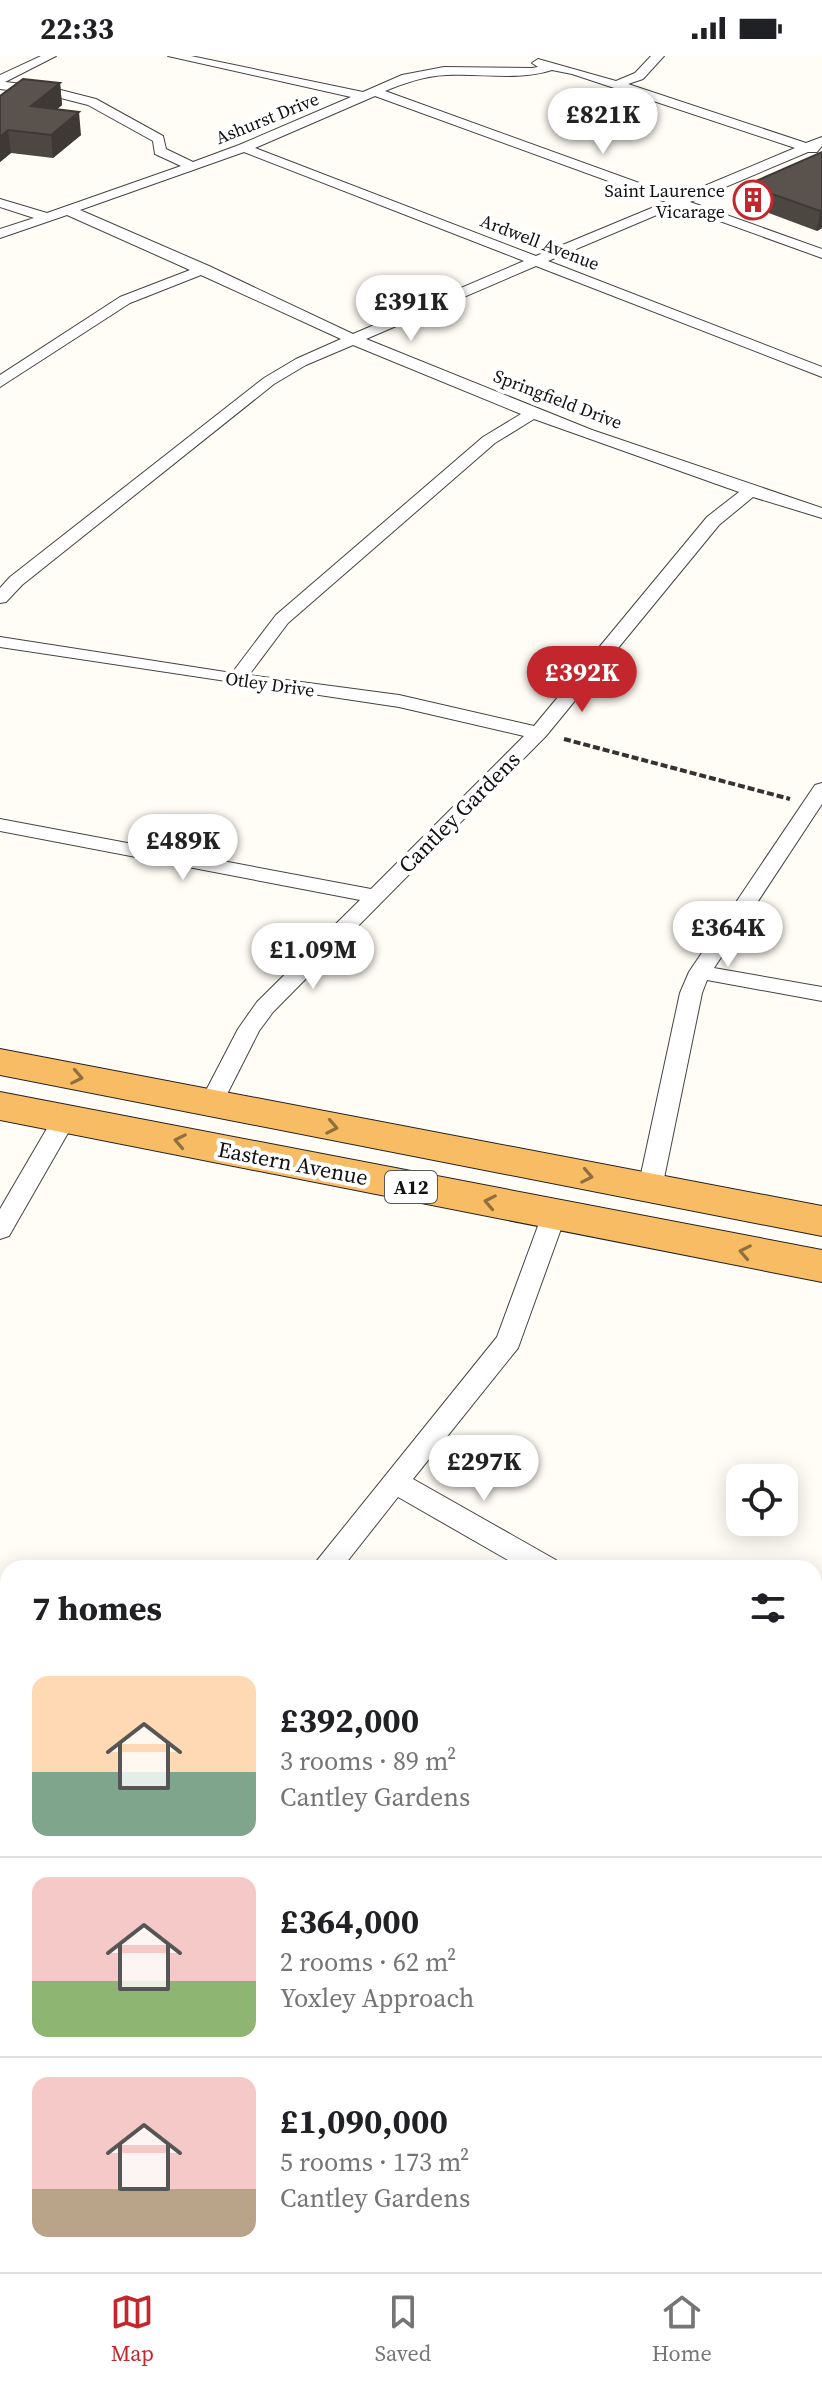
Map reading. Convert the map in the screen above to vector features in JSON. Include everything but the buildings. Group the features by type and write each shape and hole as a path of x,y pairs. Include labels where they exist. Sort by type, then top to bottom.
{"highway":[{"name":"Eastern Avenue","path":"0,1062 822,1221"},
{"name":"Eastern Avenue","path":"0,1106 822,1266"}],"street":[{"path":"0,83 50,56"},
{"path":"174,56 368,94 822,254"},
{"path":"616,85 639,76 658,56"},
{"path":"513,58 616,85 822,152"},
{"name":"Ashurst Drive","path":"0,234 194,167 428,72 519,73 552,66"},
{"path":"0,83 92,102 159,139 160,151 194,167"},
{"path":"0,598 16,581 269,381 352,339 540,261 672,201 822,141"},
{"name":"Ardwell Avenue","path":"244,148 822,372"},
{"path":"0,203 46,217"},
{"name":"Springfield Drive","path":"67,210 204,269 352,339 533,413 750,491 822,513"},
{"path":"0,382 125,300 204,269"},
{"path":"237,679 282,619 489,440 533,413"},
{"name":"Cantley Gardens","path":"211,1104 249,1029 265,1007 538,733 713,521 750,491"},
{"name":"Otley Drive","path":"0,642 399,701 538,733"},
{"path":"650,1188 691,993 700,972 817,797"},
{"path":"0,825 374,896"},
{"path":"700,972 822,994"},
{"path":"0,1230 64,1119"},
{"path":"332,1560 509,1341 554,1215"},
{"path":"397,1483 532,1560"}],"path":[{"path":"538,733 817,797"}],"place":[{"name":"Saint Laurence Vicarage","path":"753,200"}]}
